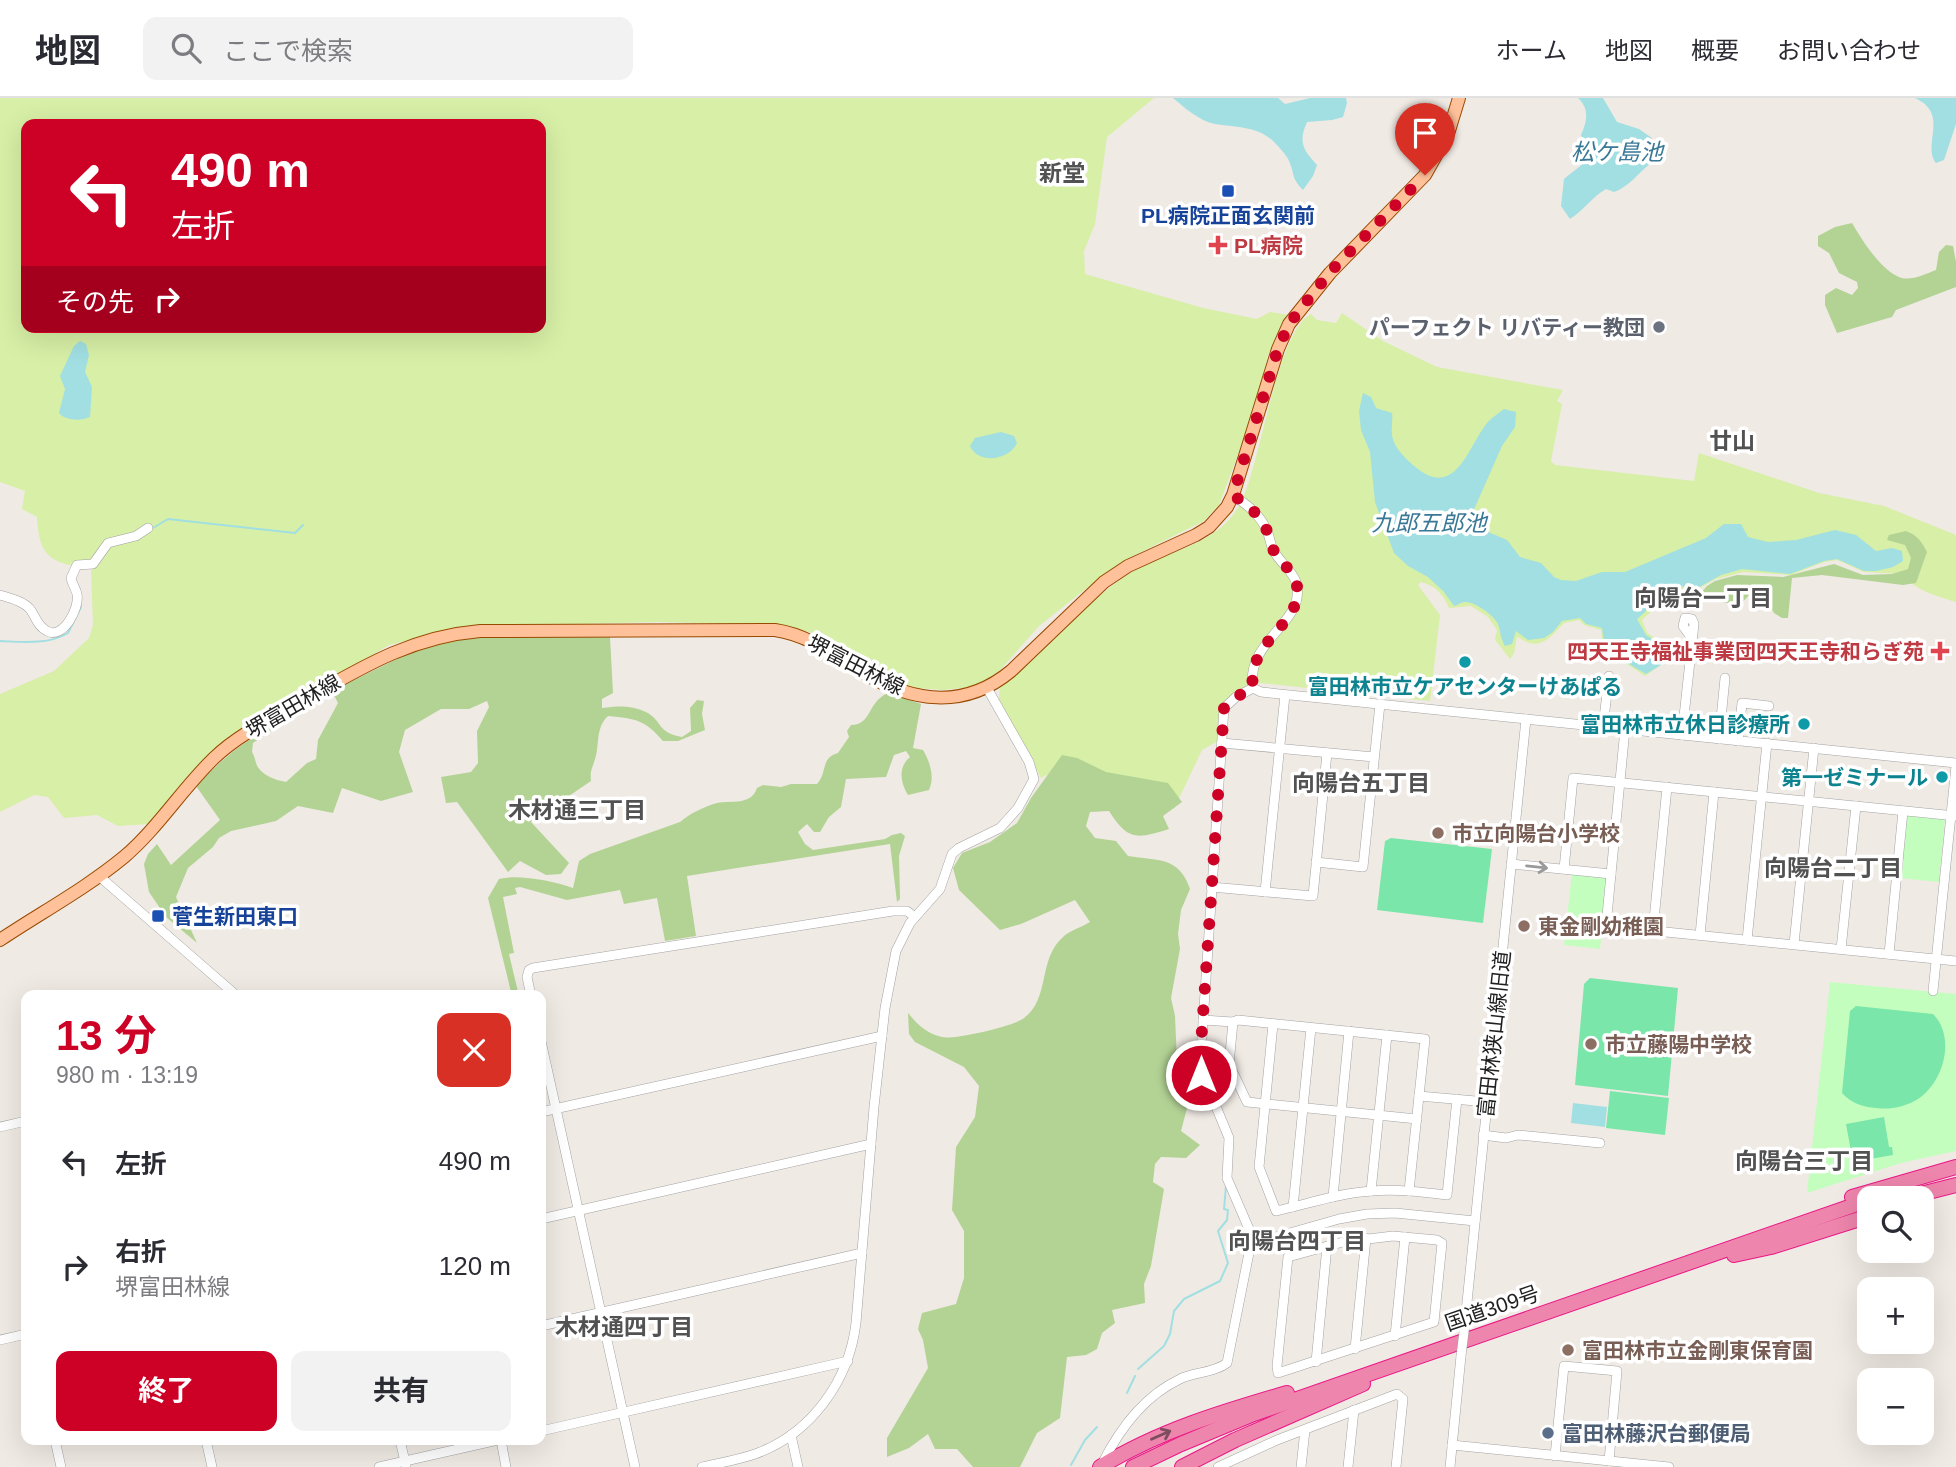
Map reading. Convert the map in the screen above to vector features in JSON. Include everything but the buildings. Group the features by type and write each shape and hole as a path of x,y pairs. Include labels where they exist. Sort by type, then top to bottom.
{"highway":[{"path":"1761,1237 1866,1191 1956,1167"},
{"name":"国道309号","path":"1921,1186 1956,1177"},
{"path":"1934,1191 1956,1185"},
{"path":"1934,1200 1956,1195"},
{"name":"国道309号","path":"1152,1467 1220,1435 1368,1378 1857,1204"},
{"name":"国道309号","path":"1133,1467 1226,1424 1857,1213"},
{"path":"1734,1255 1771,1247 1857,1219"},
{"path":"1101,1467 1151,1439 1208,1416 1359,1371 1368,1378 1182,1467"}],"main road":[{"name":"堺富田林線","path":"0,940 38,914 67,899 132,849 205,767 234,741 366,664 401,648 439,636 480,631 775,630 811,640 876,680 903,692 947,698 987,688 1011,671 1104,582 1128,566 1184,542 1219,518 1233,495 1278,349 1289,324 1330,272 1425,175 1448,134 1459,98"}],"street":[{"path":"1233,495 1261,519 1273,551 1294,577 1298,589 1298,597 1291,614 1260,650 1252,676 1253,688"},
{"path":"0,595 24,604 39,625 49,633 56,633 65,627 74,612 77,594 71,578 77,565 93,564 108,543 136,536 148,528"},
{"path":"1682,735 1691,637"},
{"path":"1604,727 1609,676"},
{"path":"1718,739 1725,678"},
{"path":"702,1467 756,1454 791,1435 823,1405 848,1361 855,1334 882,1035 897,951 915,916 940,889 953,854 959,848 1000,828 1018,808 1033,782 1032,768 987,688"},
{"path":"1253,688 1261,692 1285,695 1956,764 1954,816 1933,991"},
{"path":"1253,688 1236,697 1224,708 1200,1068 1227,1133 1227,1178 1255,1243"},
{"path":"1265,892 1285,695"},
{"path":"1738,740 1742,703 1769,706"},
{"path":"1316,862 1363,867 1380,705"},
{"name":"富田林狭山線旧道","path":"1450,1467 1526,719"},
{"path":"1625,729 1606,926 1956,961"},
{"path":"1222,743 1374,757"},
{"path":"1747,940 1767,743"},
{"path":"1794,944 1814,748"},
{"path":"1211,887 1313,896 1327,753"},
{"path":"1564,869 1573,778 1954,816"},
{"path":"1653,930 1667,787"},
{"path":"1700,935 1714,792"},
{"path":"1841,949 1856,806"},
{"path":"1889,954 1903,811"},
{"path":"1511,864 1611,874"},
{"path":"99,876 230,990"},
{"path":"530,990 527,977 533,968 893,911 907,911 915,916"},
{"path":"1203,1020 1238,1020 1425,1039 1409,1191"},
{"path":"1233,1022 1229,1064 1247,1102 1417,1119"},
{"path":"1273,1024 1259,1167 1276,1211 1371,1191 1447,1195 1457,1100"},
{"path":"1293,1207 1311,1028"},
{"path":"1333,1197 1349,1031"},
{"path":"546,1111 882,1035"},
{"path":"1371,1191 1387,1035"},
{"path":"546,1064 635,1467"},
{"path":"1419,1096 1487,1102"},
{"path":"0,1127 21,1122"},
{"path":"1483,1135 1506,1138 1518,1135 1601,1143"},
{"path":"546,1218 871,1144"},
{"path":"1101,1467 1124,1428 1160,1391 1181,1379 1221,1368 1227,1363 1249,1253 1255,1243 1367,1214 1395,1213 1475,1221"},
{"path":"1395,1336 1405,1237"},
{"path":"1405,1237 1437,1240 1442,1243 1432,1324 1283,1373 1277,1372 1288,1257 1366,1238 1405,1237"},
{"path":"1355,1349 1366,1238"},
{"path":"1315,1362 1327,1246"},
{"path":"546,1325 862,1253"},
{"path":"0,1340 21,1335"},
{"path":"546,1430 848,1361"},
{"path":"1555,1456 1564,1366 1617,1371 1609,1461"},
{"path":"1218,1467 1257,1448 1397,1394 1403,1399 1396,1467"},
{"path":"1348,1467 1354,1410"},
{"path":"1301,1467 1305,1430"},
{"path":"791,1435 798,1467"},
{"path":"56,1445 61,1467"},
{"path":"207,1445 212,1467"},
{"path":"401,1445 405,1464"},
{"path":"379,1467 405,1464 479,1445"},
{"path":"500,1445 506,1467"},
{"path":"1452,1445 1669,1467"}],"green space":[{"path":"0,98 1154,98 1107,137 1095,224 1084,251 1085,274 1203,308 1257,319 1270,312 1289,315 1268,355 1255,409 1219,505 1204,521 1125,560 1083,591 1039,626 993,678 973,687 943,690 903,687 865,668 813,633 778,625 658,622 463,627 389,645 273,714 186,781 148,824 118,826 97,815 64,818 48,797 34,795 0,812 0,694 54,671 89,638 93,625 91,569 66,564 50,556 41,542 37,517 22,509 25,491 0,482"},
{"path":"1852,223 1878,261 1903,278 1917,277 1936,270 1939,252 1946,245 1953,246 1956,287 1896,310 1892,317 1837,333 1825,305 1825,295 1836,288 1852,295 1858,288 1857,282 1839,273 1829,253 1818,246 1818,236 1835,227"},
{"path":"1342,313 1383,341 1437,367 1563,390 1557,401 1562,404 1551,461 1555,465 1694,481 1699,453 1819,493 1884,506 1956,535 1956,602 1920,589 1903,574 1864,572 1837,560 1824,562 1791,575 1743,572 1716,579 1694,591 1678,588 1642,620 1647,633 1655,638 1661,665 1645,676 1612,654 1604,652 1601,630 1584,625 1579,620 1564,623 1548,639 1537,644 1517,636 1510,659 1495,640 1497,630 1488,617 1471,606 1449,608 1438,591 1421,582 1418,585 1440,615 1430,701 1260,683 1247,685 1221,706 1218,741 1202,750 1174,809 1146,801 1063,766 1041,778 999,699 1000,687 1114,584 1146,564 1205,539 1229,519 1239,506 1247,488 1288,346 1299,326 1311,314 1317,320 1336,323"},
{"path":"1906,531 1919,539 1927,552 1916,583 1903,585 1822,575 1792,578 1788,618 1774,613 1763,594 1751,593 1740,605 1699,595 1715,581 1737,575 1783,577 1834,564 1863,575 1892,574 1908,569 1911,558 1905,545 1887,540 1889,535"},
{"path":"466,637 610,637 613,693 602,699 602,708 624,707 641,710 652,716 664,730 682,737 691,731 690,708 697,700 704,701 702,714 705,730 678,741 663,741 639,721 608,716 599,731 591,781 566,798 542,801 531,822 569,863 561,874 546,875 520,861 508,872 457,802 446,803 441,777 471,772 478,763 477,731 489,707 487,701 469,709 441,709 405,730 399,752 413,792 381,801 342,788 333,813 298,806 276,821 231,831 219,838 213,847 188,868 176,897 197,943 166,917 149,892 144,864 157,844 171,865 220,820 196,786 219,764 252,738 291,714 289,719 253,743 252,752 264,774 286,782 307,763 316,759 318,740 338,703 332,691 421,647"},
{"path":"888,693 921,704 913,748 923,750 928,759 932,775 929,790 908,795 902,775 903,765 910,757 906,751 894,755 886,777 846,779 841,807 829,817 820,832 814,832 807,824 798,832 805,844 813,850 885,839 901,833 905,836 899,856 900,899 897,902 890,844 687,876 696,936 665,941 657,898 624,904 620,890 567,900 515,888 517,894 503,897 514,953 509,954 518,990 511,990 488,898 499,879 536,879 573,888 579,861 590,854 680,822 702,808 717,803 746,800 763,785 781,787 791,784 817,784 826,762 838,753 849,737 847,731 851,725 863,721 881,697"},
{"path":"1062,755 1077,758 1106,772 1168,783 1182,802 1163,816 1169,829 1158,832 1141,836 1128,833 1109,811 1090,812 1086,826 1095,838 1116,841 1128,856 1173,865 1185,878 1190,889 1181,910 1178,934 1180,949 1171,998 1175,1016 1177,1061 1195,1078 1181,1131 1200,1145 1186,1158 1161,1157 1155,1164 1153,1182 1164,1189 1151,1266 1144,1284 1145,1303 1112,1310 1115,1323 1102,1333 1097,1349 1086,1355 1067,1357 1060,1418 1037,1433 1020,1467 973,1467 957,1449 935,1449 928,1434 909,1448 887,1457 887,1438 928,1368 923,1340 918,1329 922,1313 956,1304 964,1278 964,1231 952,1210 956,1147 975,1117 979,1086 964,1067 915,1042 909,1034 908,1013 923,1028 942,1037 997,1028 1024,1018 1038,1001 1055,947 1068,933 1090,922 1075,900 1021,924 1000,930 959,890 953,868 962,853 990,842 1017,823 1031,798"},
{"path":"1905,815 1945,819 1939,882 1899,878"},
{"path":"1391,838 1492,849 1483,923 1377,910 1385,841"},
{"path":"1572,873 1607,877 1600,949 1564,945"},
{"path":"1590,978 1678,988 1668,1096 1575,1085 1584,984"},
{"path":"1830,982 1956,994 1956,1151 1901,1163 1807,1193"},
{"path":"1856,1006 1933,1014 1940,1024 1944,1035 1944,1059 1935,1082 1918,1099 1903,1106 1881,1109 1858,1104 1842,1093 1850,1011"},
{"path":"1610,1091 1669,1098 1665,1135 1606,1128"},
{"path":"1884,1117 1893,1155 1853,1162 1846,1124"}],"water":[{"path":"1173,98 1278,98 1285,104 1310,98 1346,98 1347,103 1343,117 1307,122 1303,145 1317,165 1303,190 1295,179 1286,156 1266,135 1203,120"},
{"name":"松ケ島池","path":"1578,98 1603,98 1617,122 1639,129 1652,138 1652,162 1624,187 1614,192 1606,189 1570,219 1561,206 1564,179 1584,162 1586,157 1581,135 1586,111"},
{"path":"1915,98 1956,98 1956,124 1944,160 1936,163 1933,155 1931,112"},
{"path":"80,341 86,344 89,355 85,372 92,387 90,417 74,420 59,413 65,389 60,376 74,346"},
{"name":"九郎五郎池","path":"1363,393 1371,397 1376,408 1392,413 1392,435 1396,445 1410,462 1431,476 1452,474 1489,421 1504,409 1516,412 1515,427 1502,446 1472,514 1474,526 1507,540 1520,557 1541,563 1554,577 1561,580 1576,581 1602,572 1625,572 1706,538 1724,524 1741,524 1748,537 1768,542 1796,540 1835,530 1856,535 1876,551 1892,548 1902,551 1903,561 1893,567 1876,571 1864,571 1837,559 1790,574 1742,569 1721,575 1694,590 1678,585 1666,600 1653,605 1637,619 1646,635 1651,638 1661,665 1646,674 1605,650 1602,628 1586,624 1580,618 1562,621 1544,638 1528,640 1516,631 1512,644 1505,646 1498,624 1489,613 1469,602 1454,606 1428,577 1408,566 1394,553 1375,502 1370,452 1361,430 1359,411"},
{"path":"1001,432 1014,436 1017,443 1008,453 987,458 974,452 970,446 975,438"},
{"path":"1573,1103 1607,1107 1605,1127 1571,1123"}],"waterway":[{"path":"153,528 168,519 295,533 303,525"},
{"path":"0,641 43,641 68,633 81,607 80,590"},
{"path":"1138,1369 1164,1346 1170,1334 1174,1311 1184,1299 1220,1281 1228,1263 1218,1231 1227,1220 1228,1210 1224,1209 1226,1186"},
{"path":"1127,1393 1135,1376"},
{"path":"1071,1465 1085,1440 1097,1427"}],"place":[{"name":"PL病院正面玄関前","path":"1228,191"},
{"name":"PL病院","path":"1218,245"},
{"name":"パーフェクト リバティー教団","path":"1659,327"},
{"name":"四天王寺福祉事業団四天王寺和らぎ苑","path":"1940,651"},
{"name":"富田林市立ケアセンターけあぱる","path":"1465,662"},
{"name":"富田林市立休日診療所","path":"1804,724"},
{"name":"第一ゼミナール","path":"1942,777"},
{"name":"市立向陽台小学校","path":"1438,833"},
{"name":"菅生新田東口","path":"158,916"},
{"name":"東金剛幼稚園","path":"1524,926"},
{"name":"市立藤陽中学校","path":"1591,1044"},
{"name":"富田林市立金剛東保育園","path":"1568,1350"},
{"name":"富田林藤沢台郵便局","path":"1548,1433"}],"district":[{"name":"新堂","path":"1062,173"},
{"name":"廿山","path":"1732,441"},
{"name":"向陽台一丁目","path":"1703,598"},
{"name":"向陽台五丁目","path":"1361,783"},
{"name":"木材通三丁目","path":"577,810"},
{"name":"向陽台二丁目","path":"1833,868"},
{"name":"向陽台三丁目","path":"1804,1161"},
{"name":"向陽台四丁目","path":"1297,1241"},
{"name":"木材通四丁目","path":"624,1327"}],"route":[{"path":"1201,1075 1224,708 1236,697 1253,688 1253,667 1260,650 1291,614 1298,597 1294,577 1273,551 1261,519 1233,495 1278,349 1289,324 1330,272 1425,175"}]}
